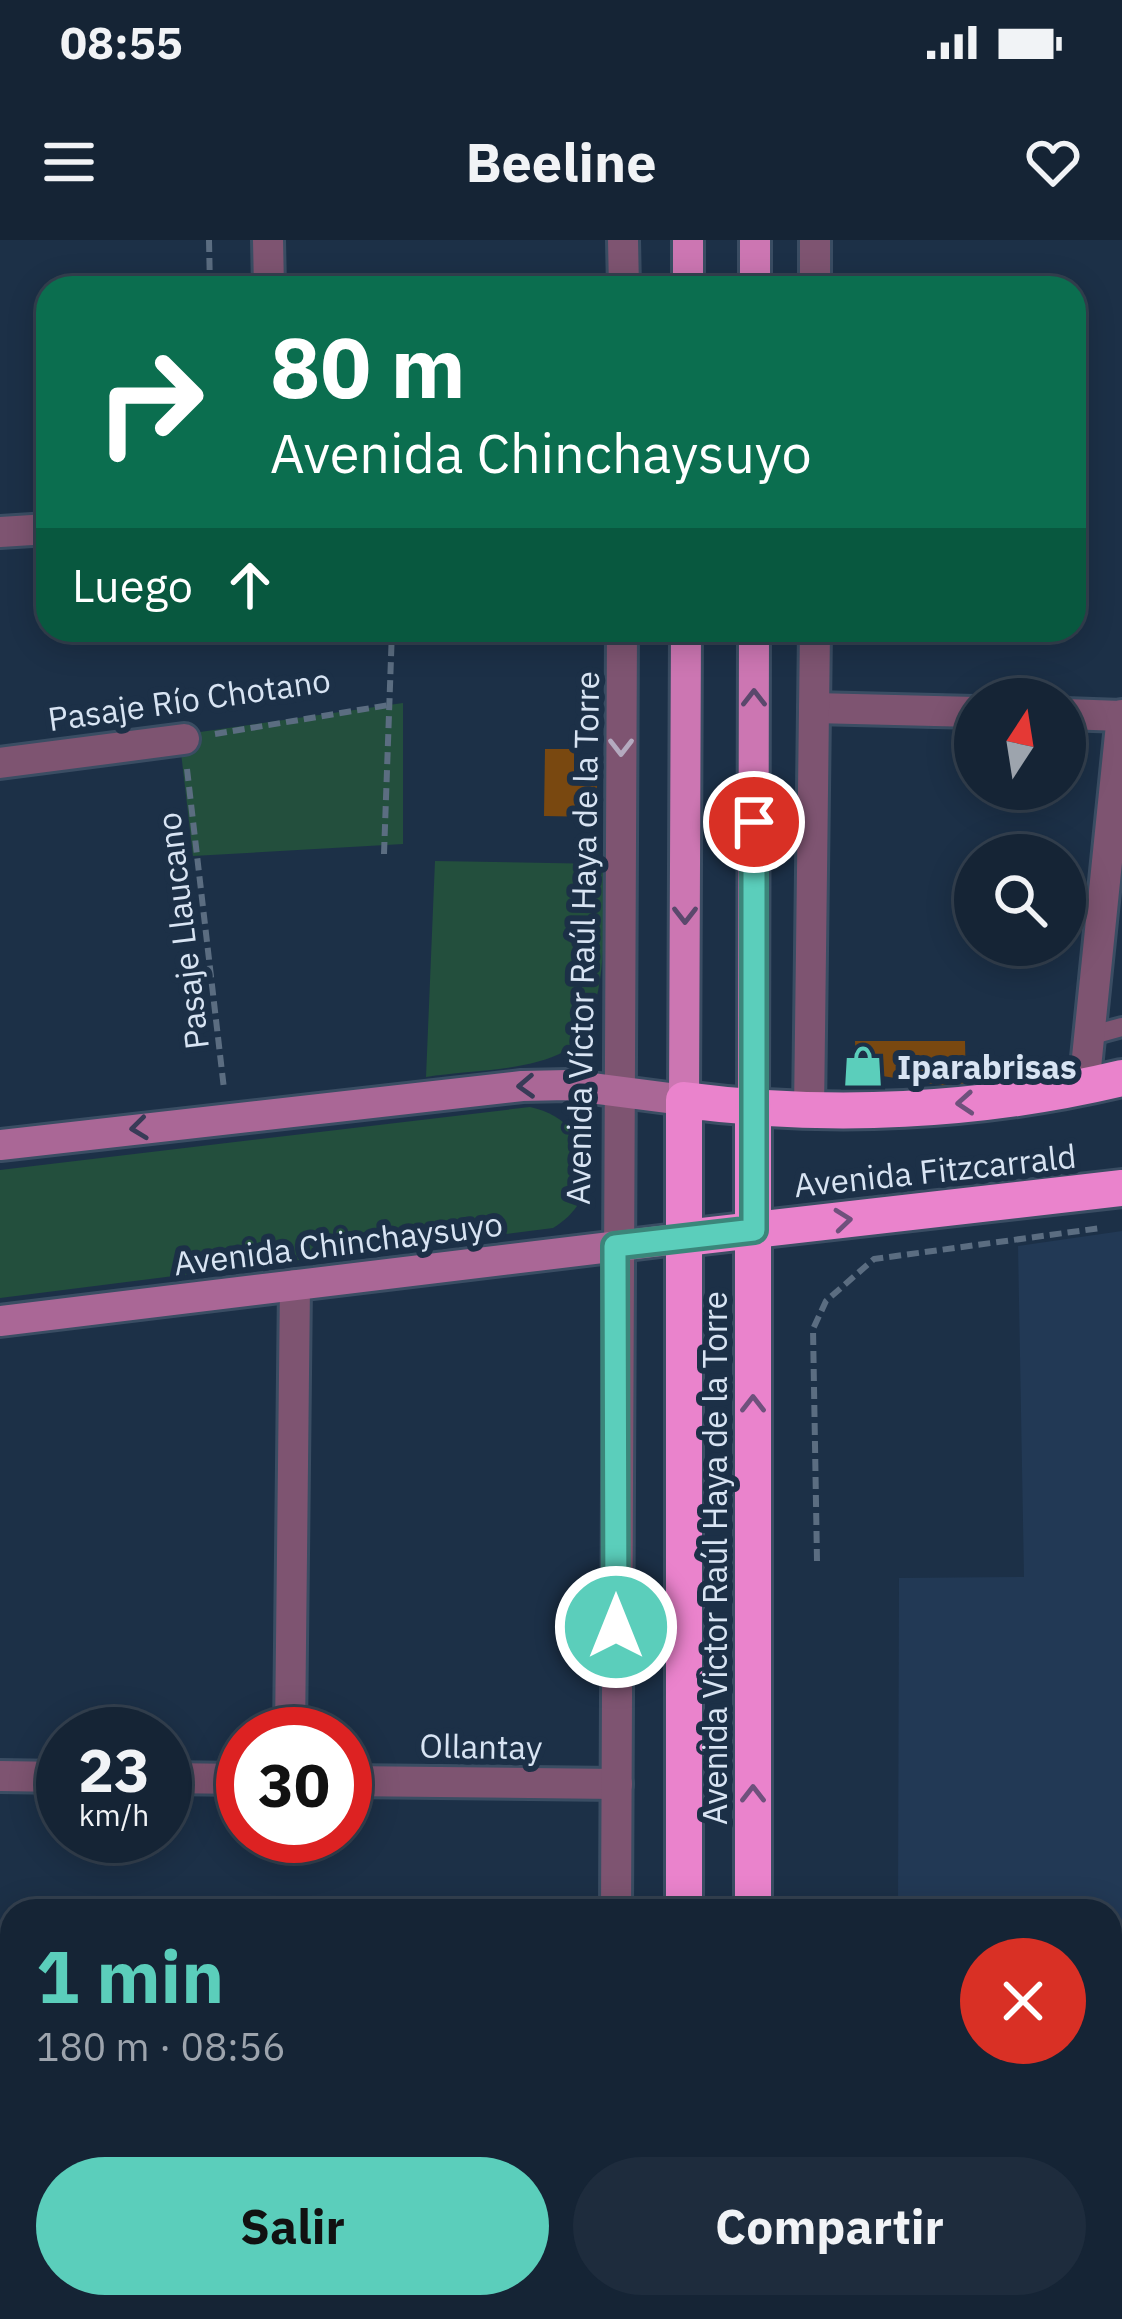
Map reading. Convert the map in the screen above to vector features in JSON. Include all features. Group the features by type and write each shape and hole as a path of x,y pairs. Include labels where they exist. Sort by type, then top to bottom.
{"highway":[{"name":"Avenida Fitzcarrald","path":"684,1100 809,1112 980,1103 1122,1078"},
{"name":"Avenida Victor Raúl Haya de la Torre","path":"684,1100 684,1899"},
{"name":"Avenida Victor Raúl Haya de la Torre","path":"752,1899 753,1109"},
{"name":"Avenida Fitzcarrald","path":"686,1238 1122,1188"}],"main road":[{"path":"688,240 688,276"},
{"path":"755,240 755,276"},
{"name":"Avenida Victor Raúl Haya de la Torre","path":"684,1100 686,642"},
{"name":"Avenida Victor Raúl Haya de la Torre","path":"753,1109 754,642"}],"street":[{"path":"268,240 269,276"},
{"path":"623,240 624,276"},
{"path":"815,240 815,276"},
{"path":"0,532 36,530"},
{"name":"Avenida Víctor Raúl Haya de la Torre","path":"616,1899 615,1246 622,642"},
{"path":"809,1112 814,642"},
{"path":"814,708 954,711"},
{"path":"1084,1087 1122,715 1086,714"},
{"name":"Pasaje Río Chotano","path":"0,763 184,739"},
{"path":"0,1144 522,1086 616,1090 684,1100"},
{"name":"Avenida Chinchaysuyo","path":"0,1321 686,1238"},
{"path":"290,1707 295,1285"},
{"path":"0,1776 36,1777"},
{"name":"Ollantay","path":"372,1780 617,1784"}],"lane":[{"path":"1089,1036 1122,1027"}],"path":[{"path":"209,240 210,276"},
{"path":"384,854 392,642"},
{"name":"Pasaje Río Chotano","path":"184,739 389,705"},
{"name":"Pasaje Llaucano","path":"184,739 227,1118"},
{"path":"817,1561 813,1329 826,1301 874,1259 1122,1225"}],"shaded area":[{"path":"1122,1231 1122,1899 898,1899 899,1578 1024,1577 1018,1246"}],"green space":[{"path":"403,703 403,844 193,856 179,735"},
{"path":"435,861 605,864 598,993 580,1037 565,1051 515,1067 426,1077"},
{"path":"530,1107 568,1127 586,1160 582,1197 553,1228 0,1298 0,1170"}],"building":[{"path":"545,749 574,749 574,783 597,783 596,817 544,816"},
{"path":"855,1041 965,1041 966,1089 863,1073 856,1066"}],"place":[{"name":"Iparabrisas","path":"863,1066"}],"route":[{"path":"616,1627 615,1246 754,1230 754,822"}]}
